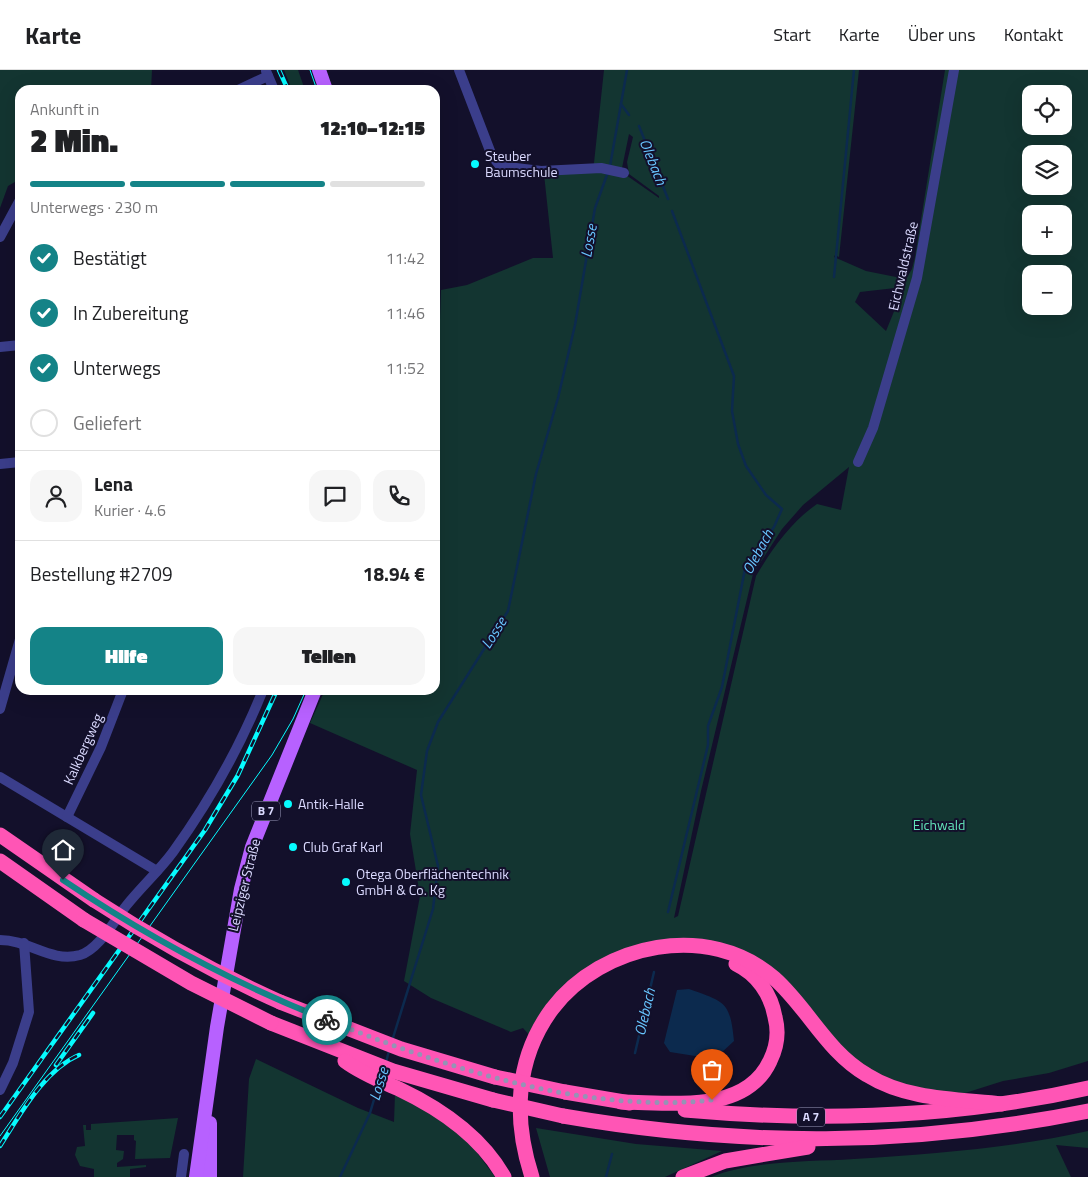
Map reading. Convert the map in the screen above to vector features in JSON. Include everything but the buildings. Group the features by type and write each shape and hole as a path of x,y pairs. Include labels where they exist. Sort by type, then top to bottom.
{"highway":[{"name":"A 7","path":"0,835 94,900 150,936 198,963 280,1002 365,1036 430,1059 495,1077 621,1102 726,1114 836,1117 915,1113 1002,1104 1088,1088"},
{"name":"A 7","path":"0,861 84,920 191,983 271,1023 326,1046 349,1059 494,1100 563,1116 621,1126 725,1137 808,1140 872,1138 1006,1126 1088,1111"},
{"path":"532,1177 521,1135 519,1108 524,1066 540,1028 564,995 585,977 621,957 661,946 689,945 716,949 730,953 758,966 786,990 837,1052 851,1065 878,1082 916,1095 1002,1104"},
{"path":"538,1177 525,1121 525,1094 528,1075 534,1055 545,1031 560,1009 578,990 600,974 623,962 649,954 675,951 702,953 728,960 740,966 758,980 772,1004 777,1033 776,1044 768,1065 753,1084 736,1094 712,1100 621,1102"},
{"path":"349,1059 422,1100 470,1134 487,1152 504,1177"},
{"path":"683,1177 709,1166 743,1157 872,1138"}],"main road":[{"path":"319,70 324,85"},
{"name":"Leipziger Straße","path":"196,1177 210,1090 218,1018 241,888 252,847 313,695"},
{"name":"Leipziger Straße","path":"210,1090 210,1177"}],"street":[{"path":"459,70 492,156 500,166 510,169 541,171 601,168 624,173"},
{"name":"Eichwaldstraße","path":"858,462 873,428 917,278 954,70"},
{"path":"247,85 267,73 272,85"},
{"path":"0,237 15,209"},
{"path":"0,346 15,345"},
{"path":"0,464 15,462"},
{"path":"0,709 15,656"},
{"name":"Kalkbergweg","path":"67,817 101,747 121,695"},
{"path":"0,940 24,943 44,953 66,957 91,950 138,891 173,852 220,779 261,695"},
{"path":"0,777 157,871"},
{"path":"0,1090 13,1063 29,1012 24,943"},
{"path":"182,1177 184,1154"}],"green space":[{"path":"0,70 152,70 151,85 15,85 15,182 8,186 0,208"},
{"path":"284,70 298,70 303,85 290,85"},
{"name":"Eichwald","path":"604,70 859,70 839,257 835,255 834,257 866,271 906,279 912,269 915,257 945,70 1088,70 1088,1061 1049,1073 1003,1081 962,1094 941,1093 889,1081 855,1061 811,1012 711,943 595,967 531,1037 523,1028 511,1032 431,998 404,981 420,896 410,834 417,770 310,723 323,695 440,695 441,290 467,285 533,258 553,258 544,174 593,172","holes":["629,134 633,137 627,162 629,174 659,196 659,198 626,175 622,168","904,287 886,331 855,302 860,292","849,467 841,510 817,504 799,519 783,537 756,576 678,916 674,918 701,791 753,574 782,529 803,505"]},
{"path":"256,1059 358,1108 394,1122 395,1094 429,1112 467,1139 495,1177 243,1177 249,1079"},
{"path":"178,1118 170,1158 135,1159 136,1141 134,1140 134,1135 117,1135 116,1150 124,1151 123,1159 117,1163 117,1167 146,1165 146,1167 130,1169 130,1177 94,1177 94,1169 80,1166 75,1155 77,1147 85,1146 83,1125 86,1125 86,1130 91,1130 91,1124"},
{"path":"536,1128 636,1144 722,1151 665,1177 550,1177"},
{"path":"1088,1131 1088,1148 1056,1145 1071,1177 711,1177 745,1167 972,1150"}],"water":[{"path":"689,989 711,997 724,1005 727,1010 734,1041 720,1054 695,1056 670,1052 664,1043 677,990"}],"waterway":[{"name":"Losse","path":"610,166 627,70"},
{"path":"834,277 854,70"},
{"name":"Olebach","path":"621,104 629,115"},
{"name":"Olebach","path":"639,126 668,199"},
{"name":"Losse","path":"392,1041 433,909 438,866 421,795 427,751 438,722 508,611 536,474 558,398 575,325 595,208 608,172"},
{"name":"Olebach","path":"668,912 708,745 708,726 722,687 745,569 774,527 782,509 766,495 746,466 738,444 732,411 734,376 672,211"},
{"name":"Olebach","path":"635,1053 654,972"},
{"name":"Losse","path":"386,1062 389,1051"},
{"name":"Losse","path":"340,1177 370,1113 378,1086"},
{"name":"Olebach","path":"606,1177 612,1154"}],"tram line":[{"path":"310,70 315,85"},
{"path":"0,1136 272,755 293,719 304,695"}],"railway":[{"path":"279,70 286,85"},
{"path":"0,1117 205,830 238,775 275,695"},
{"path":"56,1065 93,1013"},
{"path":"0,1146 44,1082 66,1062 79,1055"}],"way so far":[{"path":"327,1020 365,1036 430,1059 539,1087 621,1102 699,1102 712,1100"}],"place":[{"name":"Steuber Baumschule","path":"475,164"},
{"name":"Antik-Halle","path":"288,804"},
{"name":"Club Graf Karl","path":"293,847"},
{"name":"Otega Oberflächentechnik GmbH & Co. Kg","path":"346,882"}],"route":[{"path":"63,880 150,936 198,963 280,1002 327,1020"}]}
